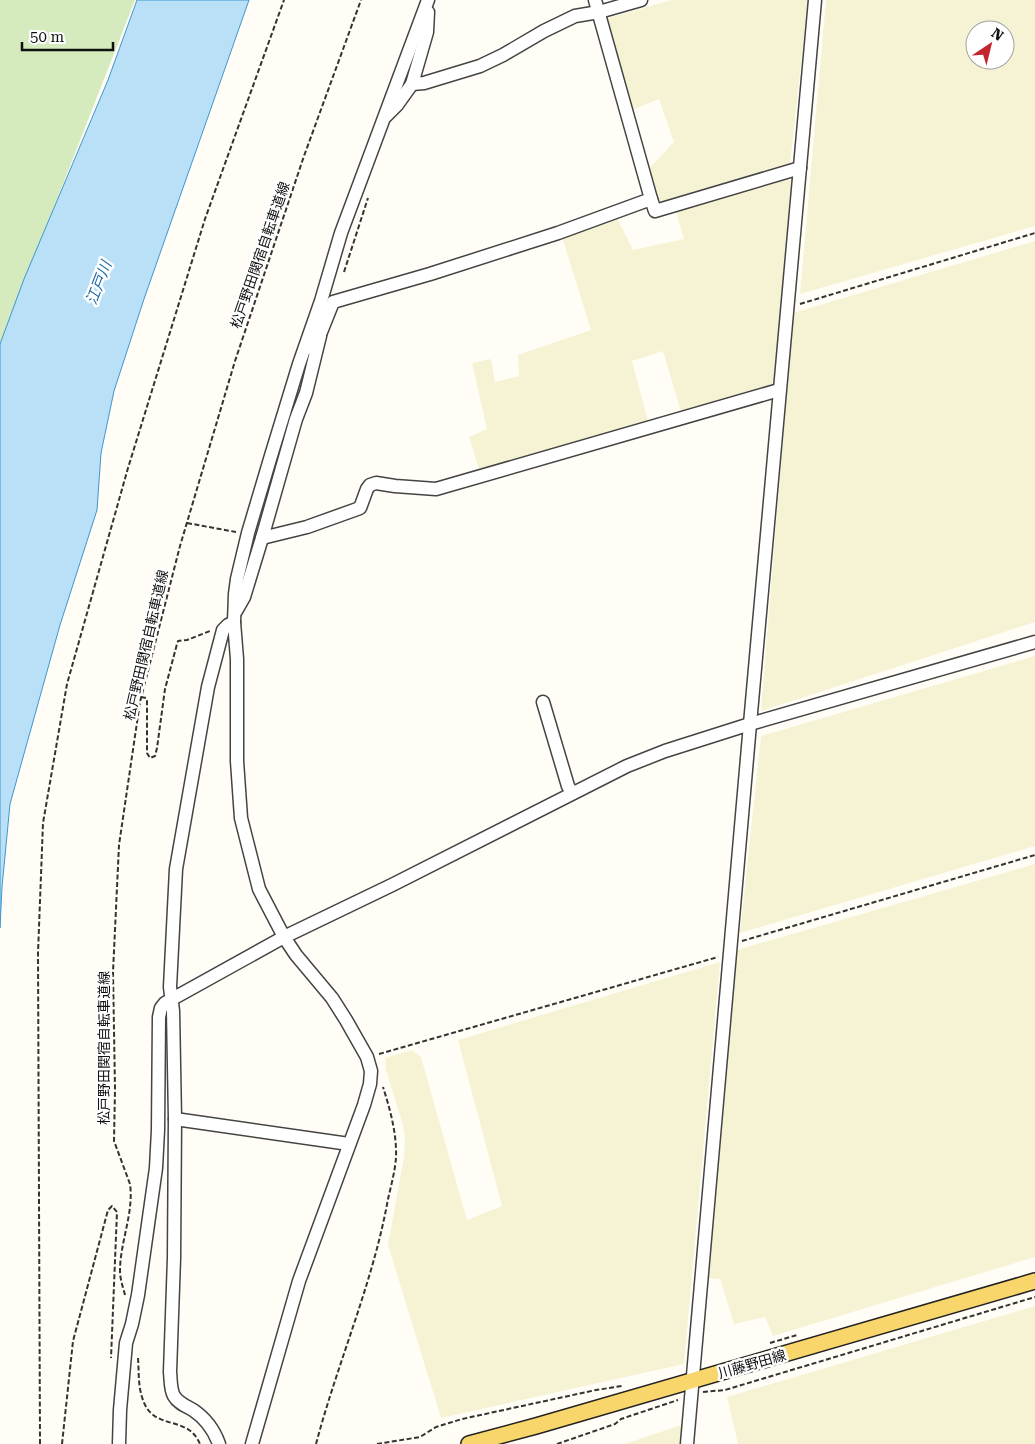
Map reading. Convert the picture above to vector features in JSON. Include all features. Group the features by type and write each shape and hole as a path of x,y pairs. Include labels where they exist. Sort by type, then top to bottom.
{"main road":[{"name":"川藤野田線","path":"468,1444 692,1388 1035,1281"}],"street":[{"path":"383,119 397,105 412,84 427,32 429,0"},
{"path":"252,1444 299,1281 370,1084 371,1071 367,1057 346,1020 332,998 284,937 259,889 242,818 237,761 235,617 237,579 248,533 341,233 429,0"},
{"path":"412,84 424,83 480,66 544,31 597,6 641,0"},
{"path":"687,1444 815,0"},
{"path":"597,6 655,211 800,168"},
{"path":"219,1444 206,1421 174,1397 170,1372 174,1258 174,1119 172,1000 170,987 176,869 208,687 222,633 235,617 244,597 296,419 306,393 321,332 334,302 430,274 558,233 651,199"},
{"path":"302,356 321,332"},
{"path":"262,538 307,527 360,508 370,485 376,483 436,489 779,390"},
{"path":"119,1444 120,1402 126,1343 138,1295 156,1168 159,1017 161,1008 166,1003 284,937 627,766 664,751 750,724 1035,642"},
{"path":"544,702 568,786 572,793"},
{"path":"174,1119 349,1144"}],"path":[{"path":"40,1444 38,953 43,823 67,684 128,468 205,219 284,0"},
{"name":"松戸野田関宿自転車道線","path":"126,1298 120,1272 130,1213 130,1184 114,1141 113,972 119,845 142,697 180,546 238,351 304,156 361,0"},
{"path":"342,275 370,194"},
{"path":"788,308 1035,233"},
{"path":"187,523 248,533"},
{"path":"142,697 147,700 147,754 150,758 153,758 157,748 165,689 178,641 207,631 222,633"},
{"path":"367,1057 731,949 1035,855"},
{"path":"316,1444 383,1230 396,1158 395,1133 391,1111 382,1084"},
{"path":"62,1444 73,1341 108,1210 112,1206 118,1212 111,1364"},
{"path":"557,1444 615,1424 621,1419 692,1388 725,1390 1035,1298"},
{"path":"138,1357 142,1398 147,1408 155,1417 188,1428 200,1444"}],"shaded area":[{"path":"672,0 808,0 790,164 659,205 646,172 674,142 659,99 632,110 605,19"},
{"path":"826,0 1035,0 1035,226 800,294"},
{"path":"783,179 791,180 774,387 681,412 663,351 632,361 648,421 479,470 469,437 487,429 472,363 491,359 495,382 519,376 518,355 591,330 562,237 616,216 633,250 684,239 675,209"},
{"path":"1035,241 1035,622 761,711 793,313"},
{"path":"1035,656 1035,846 740,933 761,736"},
{"path":"1035,864 1035,1257 773,1336 765,1317 734,1324 720,1279 707,1278 737,950"},
{"path":"720,962 684,1364 441,1418 388,1245 404,1157 405,1138 386,1070 385,1058 412,1050 421,1057 467,1220 502,1206 458,1040"},
{"path":"1035,1306 1035,1444 738,1444 727,1397"},
{"path":"690,1422 688,1444 625,1444"}],"green space":[{"path":"0,0 135,0 0,345"}],"water":[{"name":"江戸川","path":"137,0 249,0 144,299 114,391 101,453 97,510 60,625 10,804 0,928 0,344 24,279 108,80"}]}
